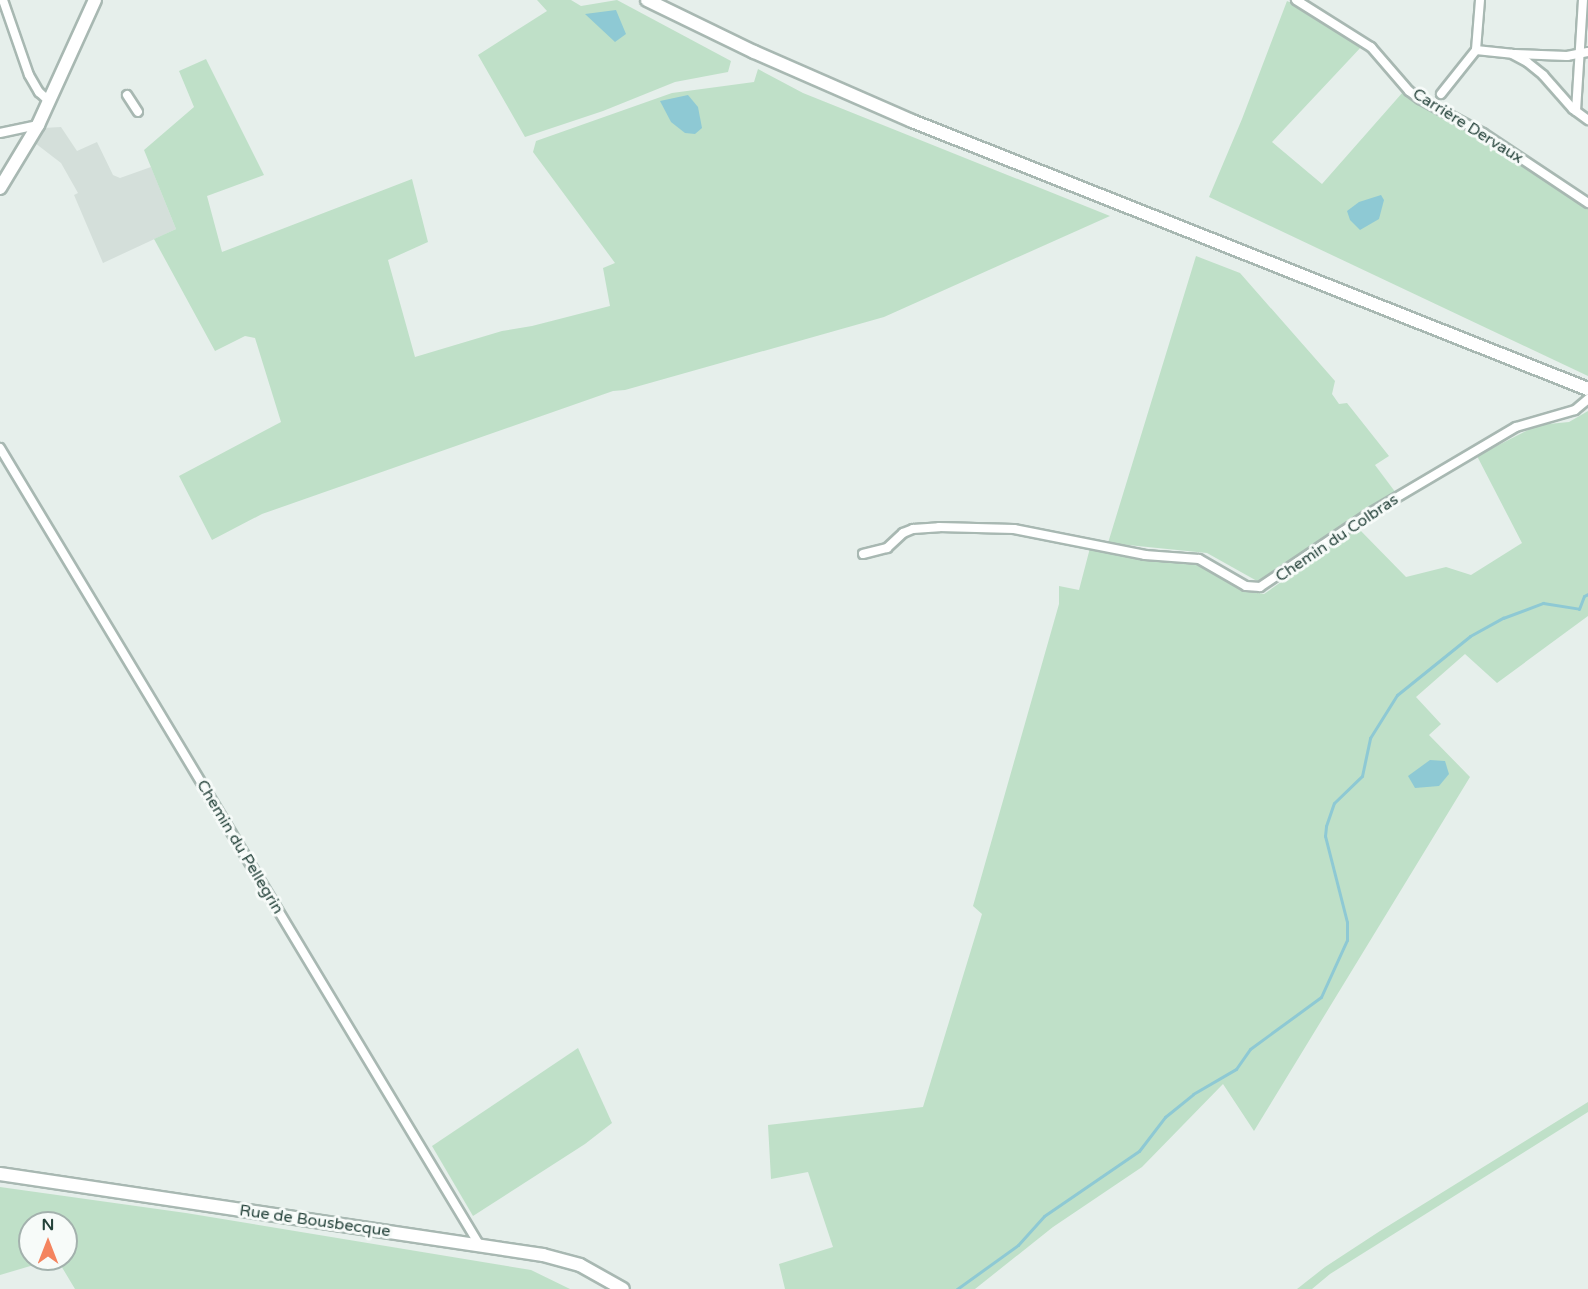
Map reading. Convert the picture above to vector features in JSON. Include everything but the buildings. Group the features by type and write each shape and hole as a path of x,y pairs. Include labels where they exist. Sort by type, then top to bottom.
{"main road":[{"path":"0,188 38,125 95,0"},
{"path":"647,0 762,56 912,121 1588,389"},
{"name":"Rue de Bousbecque","path":"0,1174 562,1260 597,1273 623,1289"}],"street":[{"path":"3,0 29,75 39,92 49,101"},
{"name":"Carrière Dervaux","path":"1296,0 1368,44 1420,99 1483,133 1588,203"},
{"path":"1441,94 1476,50 1480,0"},
{"path":"1576,111 1584,52 1583,0"},
{"path":"1476,50 1567,56 1584,52"},
{"path":"1512,54 1543,75 1576,111 1588,120"},
{"path":"127,95 138,112"},
{"path":"0,133 38,125"},
{"name":"Chemin du Colbras","path":"863,554 887,548 903,533 913,529 939,527 1014,529 1145,555 1199,559 1246,586 1260,587 1367,515 1516,428 1575,410 1588,399"},
{"name":"Chemin du Pellegrin","path":"0,448 480,1246"}],"shaded area":[{"path":"61,127 77,151 97,142 113,175 120,178 151,167 176,229 103,263 74,195 78,193 61,163 35,143 43,128"}],"green space":[{"path":"537,0 571,0 581,6 617,0 731,61 728,72 675,82 603,111 525,137 478,55 547,11"},
{"path":"1287,1 1312,12 1363,45 1272,142 1322,184 1403,92 1467,128 1588,209 1588,376 1209,197 1242,119"},
{"path":"206,59 264,175 207,196 222,252 412,179 428,242 388,260 415,357 502,331 532,326 610,306 603,268 615,263 533,152 536,141 672,93 754,82 758,69 803,93 1110,216 884,317 625,390 613,391 262,514 212,540 179,476 281,422 255,338 245,336 215,351 154,239 176,229 144,150 194,107 179,71"},
{"path":"1196,256 1240,273 1335,381 1332,394 1339,404 1347,403 1389,456 1375,465 1396,493 1272,576 1257,581 1207,553 1108,543"},
{"path":"1588,411 1588,616 1497,683 1465,654 1416,697 1441,724 1429,735 1470,777 1254,1131 1223,1084 1142,1167 1053,1227 975,1289 785,1289 779,1264 833,1247 808,1172 771,1179 768,1125 923,1107 982,914 973,906 1059,604 1059,586 1079,590 1090,548 1145,559 1187,562 1213,570 1248,591 1264,594 1358,528 1406,577 1446,567 1471,575 1522,543 1477,456 1538,425 1569,422"},
{"path":"578,1048 612,1123 585,1144 473,1216 432,1146"},
{"path":"1588,1102 1588,1112 1330,1274 1312,1289 1297,1289 1325,1267 1380,1231"},
{"path":"0,1187 186,1213 531,1270 570,1289 75,1289 64,1271 78,1271 78,1211 18,1211 18,1270 0,1275"}],"water":[{"path":"616,10 626,34 615,42 585,14"},
{"path":"688,95 698,107 702,128 695,134 685,133 671,122 660,101"},
{"path":"1381,195 1384,200 1379,219 1360,230 1350,220 1347,211 1359,202"},
{"path":"1430,760 1445,761 1449,774 1439,786 1415,788 1408,776"}],"waterway":[{"path":"957,1289 1018,1245 1044,1216 1139,1151 1165,1117 1193,1094 1236,1069 1250,1049 1321,997 1347,940 1347,922 1325,836 1326,826 1334,803 1362,776 1370,738 1397,695 1470,636 1503,618 1543,603 1579,609 1584,596 1588,594"}]}
